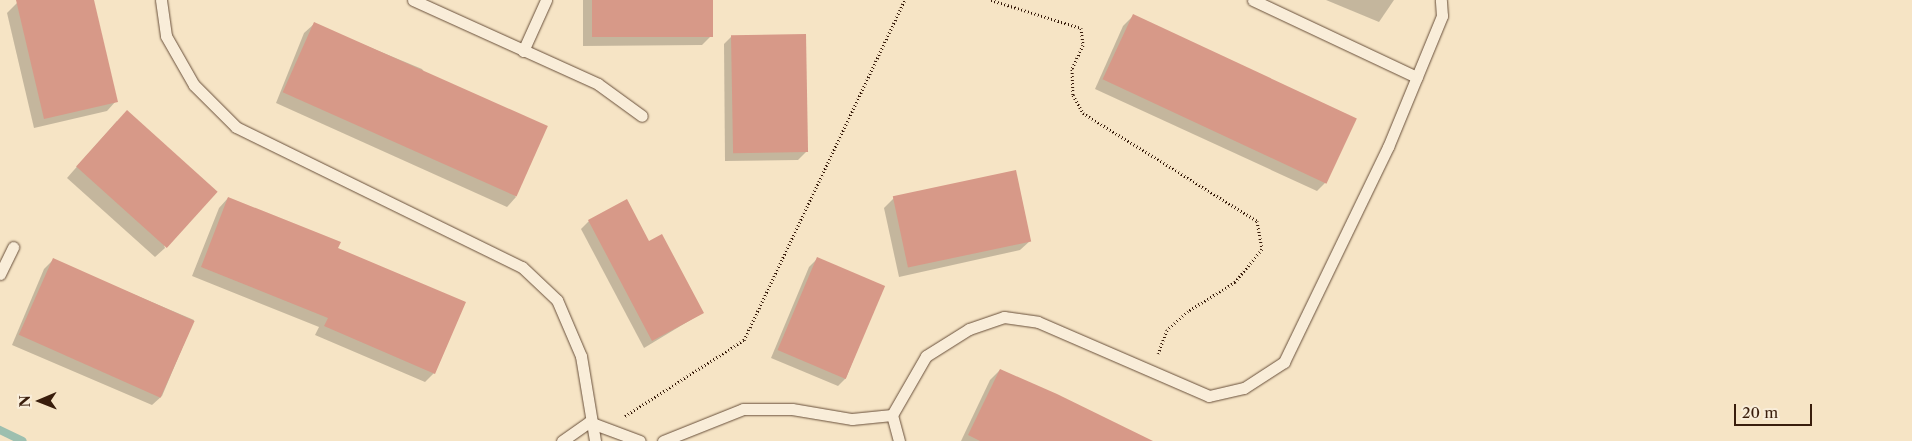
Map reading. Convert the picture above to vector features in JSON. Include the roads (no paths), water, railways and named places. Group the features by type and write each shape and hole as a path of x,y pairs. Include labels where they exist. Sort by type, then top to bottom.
{"lane":[{"path":"162,0 166,36 194,85 236,127 460,234 522,267 557,300 581,356 589,422 595,441"},
{"path":"413,0 598,84 642,116"},
{"path":"523,50 546,0"},
{"path":"1253,0 1417,77"},
{"path":"899,441 892,415 926,356 969,329 1004,317 1038,322 1209,396 1244,388 1284,362 1417,77 1442,16 1441,0"},
{"path":"0,274 13,247"},
{"path":"663,441 743,409 792,410 852,419 892,415"},
{"path":"589,422 640,441"},
{"path":"562,441 589,422"}],"waterway":[{"path":"0,430 23,441"}]}
